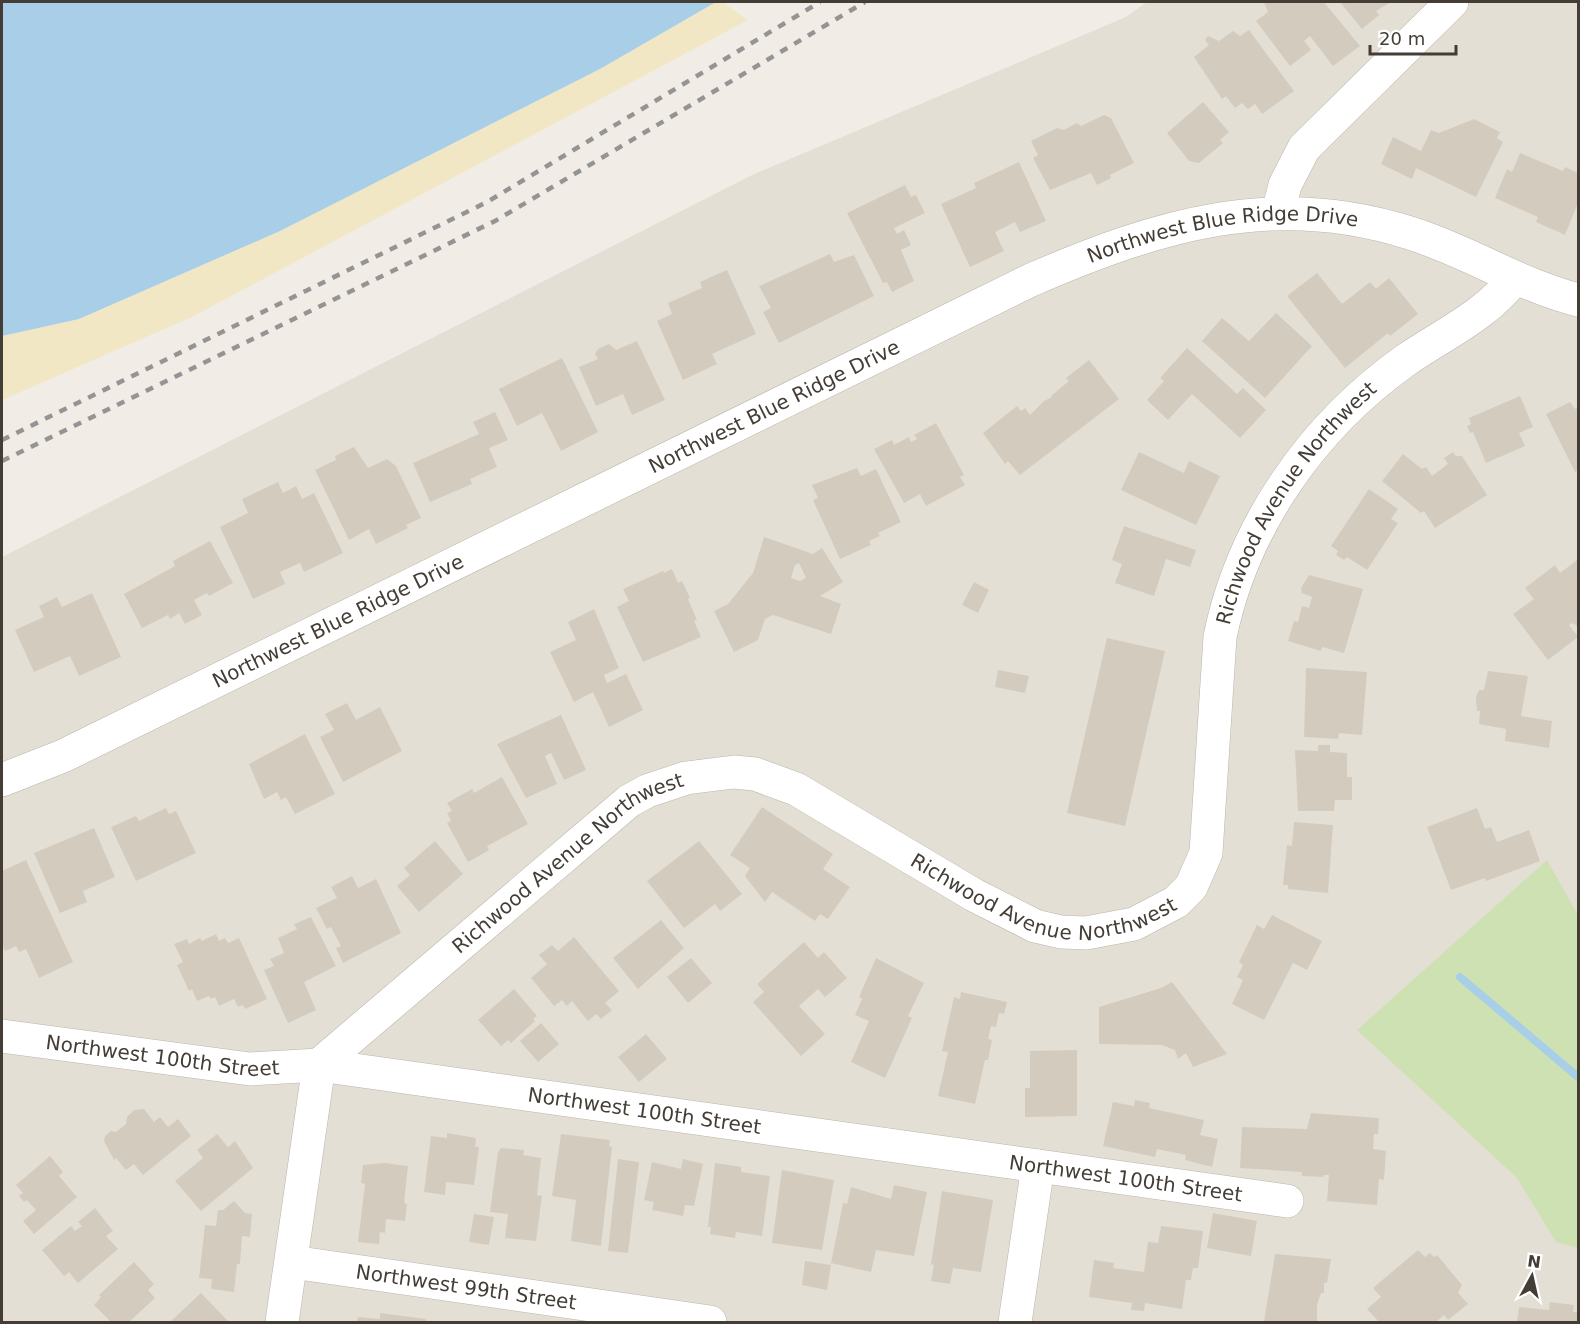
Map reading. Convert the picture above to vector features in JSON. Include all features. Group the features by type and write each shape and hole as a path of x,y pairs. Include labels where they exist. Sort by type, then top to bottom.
{"street":[{"path":"1278,213 1285,185 1304,148 1452,2"},
{"name":"Northwest Blue Ridge Drive","path":"2,780 63,756 1031,280 1105,250 1183,224 1233,216 1278,213 1344,218 1410,232 1446,246 1514,279 1578,300"},
{"name":"Richwood Avenue Northwest","path":"319,1065 628,801 666,784 710,773 754,774 796,789 974,895 1035,926 1061,932 1111,931 1134,924 1176,902 1191,887 1206,853 1220,637 1232,591 1253,536 1288,479 1320,437 1407,360 1484,311 1514,279"},
{"name":"Northwest 100th Street","path":"2,1036 250,1069 319,1065 1287,1201"},
{"path":"282,1323 319,1065"},
{"path":"1015,1323 1038,1167"},
{"name":"Northwest 99th Street","path":"292,1262 710,1323"}],"shaded area":[{"path":"1147,2 1578,2 1578,1322 2,1322 2,557 752,175 1126,17"}],"green space":[{"path":"1547,860 1578,915 1578,1248 1556,1242 1517,1178 1357,1030"}],"sand":[{"path":"716,2 722,2 748,20 192,317 2,400 2,336 79,319 280,231 600,69"}],"water":[{"path":"2,2 716,2 600,69 280,231 79,319 2,336"}],"building":[{"path":"1264,2 1324,2 1360,46 1333,66 1310,36 1304,41 1311,50 1290,66 1256,21 1268,12"},
{"path":"1340,2 1391,2 1376,11 1379,15 1362,29"},
{"path":"1249,30 1294,91 1262,114 1255,104 1248,109 1242,103 1235,108 1226,96 1222,99 1194,57 1209,45 1205,40 1208,36 1219,41 1233,31 1240,36"},
{"path":"1203,102 1229,132 1220,140 1223,143 1199,163 1189,161 1167,133"},
{"path":"1104,115 1111,118 1134,163 1110,175 1111,178 1097,185 1091,173 1050,190 1033,158 1038,155 1031,141 1057,128 1064,130 1077,123 1081,126"},
{"path":"1474,119 1500,132 1497,138 1503,142 1476,197 1416,168 1412,179 1381,164 1393,137 1421,151 1431,130 1439,133"},
{"path":"1520,153 1563,171 1565,167 1578,173 1578,203 1565,235 1536,222 1538,217 1495,198 1507,169 1512,172"},
{"path":"1019,162 1046,221 1020,232 1015,222 995,232 1004,251 970,267 941,204 976,188 974,183"},
{"path":"905,185 911,197 916,195 925,213 894,228 897,234 904,230 911,245 901,250 914,281 892,292 887,282 883,283 847,213"},
{"path":"830,254 834,262 854,255 874,296 779,343 763,312 771,308 759,286"},
{"path":"727,270 756,334 712,354 717,364 683,380 657,321 672,314 668,303 702,288 700,282"},
{"path":"1317,273 1342,304 1370,282 1376,289 1389,278 1418,314 1390,336 1388,333 1345,368 1287,296"},
{"path":"1276,313 1312,346 1265,398 1202,341 1222,318 1249,341"},
{"path":"637,341 665,400 632,415 623,394 596,406 579,367 598,359 595,354 598,349 609,344 616,350"},
{"path":"1187,348 1237,394 1243,388 1266,410 1240,438 1192,394 1168,420 1147,400 1164,381 1160,378"},
{"path":"562,358 598,432 561,451 542,413 517,426 499,389"},
{"path":"1089,360 1119,399 1020,475 1008,461 1005,464 983,433 1017,406 1021,411 1025,408 1030,415 1069,381 1066,378"},
{"path":"1520,396 1533,427 1519,433 1525,446 1486,463 1473,432 1470,433 1467,426 1471,424 1469,418"},
{"path":"1570,402 1575,409 1578,407 1578,470 1575,472 1546,414"},
{"path":"495,412 508,440 489,448 497,467 470,479 472,484 430,502 413,463 479,434 473,422"},
{"path":"936,423 964,475 960,477 965,485 926,506 920,494 904,503 874,449 892,440 894,445 909,437 911,442 917,439 914,435"},
{"path":"354,447 368,468 387,459 396,466 421,518 406,525 408,528 376,544 369,529 349,540 315,470 336,460 335,456"},
{"path":"1139,452 1184,473 1189,461 1220,476 1196,525 1121,490"},
{"path":"1453,452 1456,456 1462,456 1487,495 1435,528 1424,511 1421,513 1382,481 1403,454 1422,469 1426,467 1432,476 1448,464 1444,458"},
{"path":"857,468 861,476 876,469 901,522 878,533 880,536 869,541 871,545 840,559 813,500 818,498 812,485"},
{"path":"278,482 283,493 296,486 302,499 314,493 343,553 304,572 300,563 280,572 285,584 253,599 220,527 248,513 242,499"},
{"path":"1369,489 1398,509 1391,519 1398,523 1367,570 1347,557 1344,560 1336,555 1338,551 1331,546"},
{"path":"1124,526 1196,550 1190,567 1166,559 1154,596 1115,583 1122,564 1112,560"},
{"path":"764,537 813,554 822,548 843,582 820,596 841,604 831,634 773,615 765,619 758,640 734,652 714,611 728,604 753,573","holes":["799,563 806,578 800,581 791,578 795,565"]},
{"path":"210,541 233,583 209,596 207,593 194,600 202,615 185,624 179,613 170,619 168,615 142,628 124,594 175,566 173,561"},
{"path":"1577,560 1578,626 1571,623 1569,625 1578,637 1548,660 1513,614 1534,599 1525,588 1555,565 1560,573"},
{"path":"672,569 678,583 682,581 690,598 688,599 697,620 694,621 701,637 643,662 617,607 629,601 623,589"},
{"path":"1309,575 1363,589 1344,653 1322,647 1321,651 1288,641 1294,621 1298,622 1302,606 1309,608 1312,597 1302,593 1301,588"},
{"path":"974,582 989,590 978,613 962,605"},
{"path":"92,593 121,657 79,676 70,656 34,672 15,630 44,617 39,606 57,597 62,607"},
{"path":"594,609 619,668 604,675 607,683 626,674 643,710 609,727 593,692 574,702 550,652 576,640 568,622"},
{"path":"1107,638 1165,651 1125,826 1067,813"},
{"path":"1306,668 1367,672 1362,735 1339,733 1338,739 1304,737"},
{"path":"998,670 1029,676 1025,693 995,687"},
{"path":"1488,671 1528,676 1521,716 1552,721 1549,748 1505,741 1506,729 1479,724 1480,711 1477,711 1476,697 1479,690 1484,690"},
{"path":"347,703 356,720 380,707 402,751 343,782 320,737 334,730 325,714"},
{"path":"561,715 586,770 564,780 551,753 545,756 557,784 526,798 497,744"},
{"path":"305,734 335,794 295,814 286,797 281,800 277,792 264,799 249,764"},
{"path":"1318,745 1330,745 1330,752 1347,753 1347,777 1352,777 1352,800 1335,800 1334,811 1298,811 1295,750 1318,751"},
{"path":"502,777 528,824 487,846 489,850 468,862 447,823 451,821 447,813 452,811 447,803 472,789 474,793"},
{"path":"762,807 833,854 823,869 850,887 828,919 820,914 815,921 772,892 765,902 745,876 750,868 730,855"},
{"path":"166,808 169,814 176,811 196,853 136,881 111,827 136,816 139,821"},
{"path":"1477,808 1485,829 1491,827 1497,842 1529,830 1540,861 1486,881 1485,878 1451,890 1427,827"},
{"path":"1294,822 1333,825 1328,893 1288,889 1288,885 1283,885 1287,845 1292,846"},
{"path":"94,828 115,877 83,891 87,902 60,913 34,853"},
{"path":"435,841 463,874 419,912 397,886 410,875 404,868"},
{"path":"699,841 742,894 720,911 715,904 684,928 647,881"},
{"path":"26,860 73,962 39,978 26,949 19,952 16,946 5,951 2,944 2,871"},
{"path":"352,876 358,888 376,879 401,933 343,963 336,948 341,946 331,927 327,929 316,908 337,898 331,887"},
{"path":"1272,915 1322,941 1307,970 1293,963 1264,1020 1232,1004 1243,980 1237,977 1243,965 1239,962 1257,925 1264,929"},
{"path":"311,917 336,966 304,982 316,1010 288,1023 264,970 274,966 270,959 284,953 278,938 297,929 294,924"},
{"path":"661,920 684,948 638,989 613,958"},
{"path":"216,934 219,941 225,938 228,943 239,938 267,999 245,1009 243,1005 238,1007 234,999 219,1006 215,997 211,999 209,996 197,1001 192,989 189,991 177,965 183,962 174,944 187,939 189,944 200,938 202,941"},
{"path":"574,937 619,991 605,1003 612,1010 601,1019 596,1014 588,1021 572,1001 567,1006 562,1000 554,1006 531,978 547,964 539,955 552,945 558,951"},
{"path":"804,942 818,958 824,952 847,978 825,997 818,989 799,1006 825,1034 801,1056 753,1002 764,992 757,984"},
{"path":"691,958 712,983 688,1003 667,977"},
{"path":"876,958 924,983 908,1016 912,1018 885,1078 851,1062 869,1021 855,1015 862,999 859,997"},
{"path":"1172,982 1227,1054 1193,1067 1186,1053 1178,1059 1175,1050 1162,1045 1099,1044 1099,1007 1161,988"},
{"path":"514,989 537,1016 533,1019 535,1021 511,1043 508,1040 501,1046 478,1020"},
{"path":"961,992 1007,1002 1004,1014 999,1013 996,1027 991,1026 988,1039 992,1040 988,1060 985,1060 975,1104 938,1096 948,1052 942,1051 954,997 960,999"},
{"path":"541,1023 559,1044 538,1062 520,1041"},
{"path":"646,1034 667,1059 639,1082 618,1057"},
{"path":"1077,1050 1077,1116 1025,1117 1025,1088 1030,1088 1030,1051"},
{"path":"1135,1100 1150,1103 1149,1108 1204,1120 1200,1135 1218,1139 1212,1167 1185,1160 1186,1155 1157,1149 1155,1157 1103,1146 1113,1102 1134,1106"},
{"path":"144,1109 154,1122 160,1117 168,1127 178,1119 191,1136 143,1175 134,1164 126,1170 116,1158 114,1160 104,1141 105,1136 111,1131 116,1132 126,1124 127,1117 134,1110"},
{"path":"1311,1113 1379,1118 1378,1134 1374,1134 1373,1149 1386,1151 1384,1180 1379,1179 1377,1205 1327,1201 1329,1175 1302,1176 1302,1172 1240,1168 1242,1127 1307,1129"},
{"path":"447,1133 476,1138 475,1147 479,1147 474,1185 446,1182 445,1195 424,1192 431,1136 447,1138"},
{"path":"217,1134 228,1147 235,1141 253,1168 201,1211 175,1181 203,1158 197,1150"},
{"path":"561,1134 610,1140 609,1146 612,1147 601,1246 571,1241 576,1200 552,1196"},
{"path":"501,1148 524,1150 523,1155 541,1158 537,1195 542,1196 536,1241 505,1238 508,1214 490,1212 498,1152"},
{"path":"50,1156 63,1172 59,1176 77,1197 34,1234 23,1221 36,1210 27,1200 24,1202 19,1196 23,1193 16,1185"},
{"path":"618,1159 639,1162 628,1253 608,1251"},
{"path":"683,1159 703,1164 694,1206 685,1205 683,1216 652,1210 654,1202 644,1200 652,1162 681,1169"},
{"path":"384,1163 408,1166 404,1203 407,1204 405,1221 386,1219 385,1233 380,1232 379,1244 358,1242 365,1184 361,1183 363,1165"},
{"path":"715,1163 741,1167 741,1172 770,1176 762,1236 736,1232 735,1238 710,1234 711,1227 708,1227"},
{"path":"782,1170 834,1180 822,1250 772,1243"},
{"path":"894,1185 927,1192 914,1256 876,1250 871,1272 831,1263 843,1203 847,1204 851,1187 891,1199"},
{"path":"942,1191 993,1200 981,1272 953,1268 950,1284 931,1281 934,1265 931,1264"},
{"path":"234,1201 245,1213 252,1214 250,1237 242,1236 240,1264 237,1264 234,1292 211,1289 212,1279 199,1278 205,1225 216,1226 218,1210 223,1210"},
{"path":"95,1208 113,1231 106,1236 118,1249 78,1283 69,1272 64,1276 42,1250 71,1226 75,1231 82,1226 78,1222"},
{"path":"1213,1213 1257,1221 1251,1256 1207,1248"},
{"path":"474,1214 494,1217 489,1245 469,1242"},
{"path":"1161,1226 1203,1231 1198,1268 1193,1268 1191,1280 1186,1280 1182,1309 1145,1303 1144,1311 1131,1310 1132,1303 1089,1297 1094,1260 1114,1263 1113,1268 1144,1272 1148,1242 1158,1243"},
{"path":"1418,1250 1425,1257 1430,1253 1434,1257 1437,1255 1462,1285 1458,1293 1468,1304 1448,1320 1444,1315 1437,1321 1439,1322 1379,1322 1367,1309 1381,1297 1373,1288"},
{"path":"1275,1254 1331,1259 1327,1283 1324,1283 1324,1293 1321,1293 1317,1305 1317,1322 1264,1322"},
{"path":"805,1261 831,1265 827,1290 802,1285"},
{"path":"134,1262 154,1284 148,1290 155,1298 129,1322 111,1322 94,1305 101,1297 99,1295"},
{"path":"201,1293 229,1322 170,1322"},
{"path":"1550,1302 1574,1305 1573,1312 1578,1312 1578,1322 1517,1322 1519,1307 1549,1310"},
{"path":"380,1313 426,1319 426,1322 357,1322 358,1317 380,1319"}],"waterway":[{"path":"1460,977 1578,1077"}],"railway":[{"path":"2,440 487,202 820,2"},
{"path":"2,461 495,221 865,2"}]}
